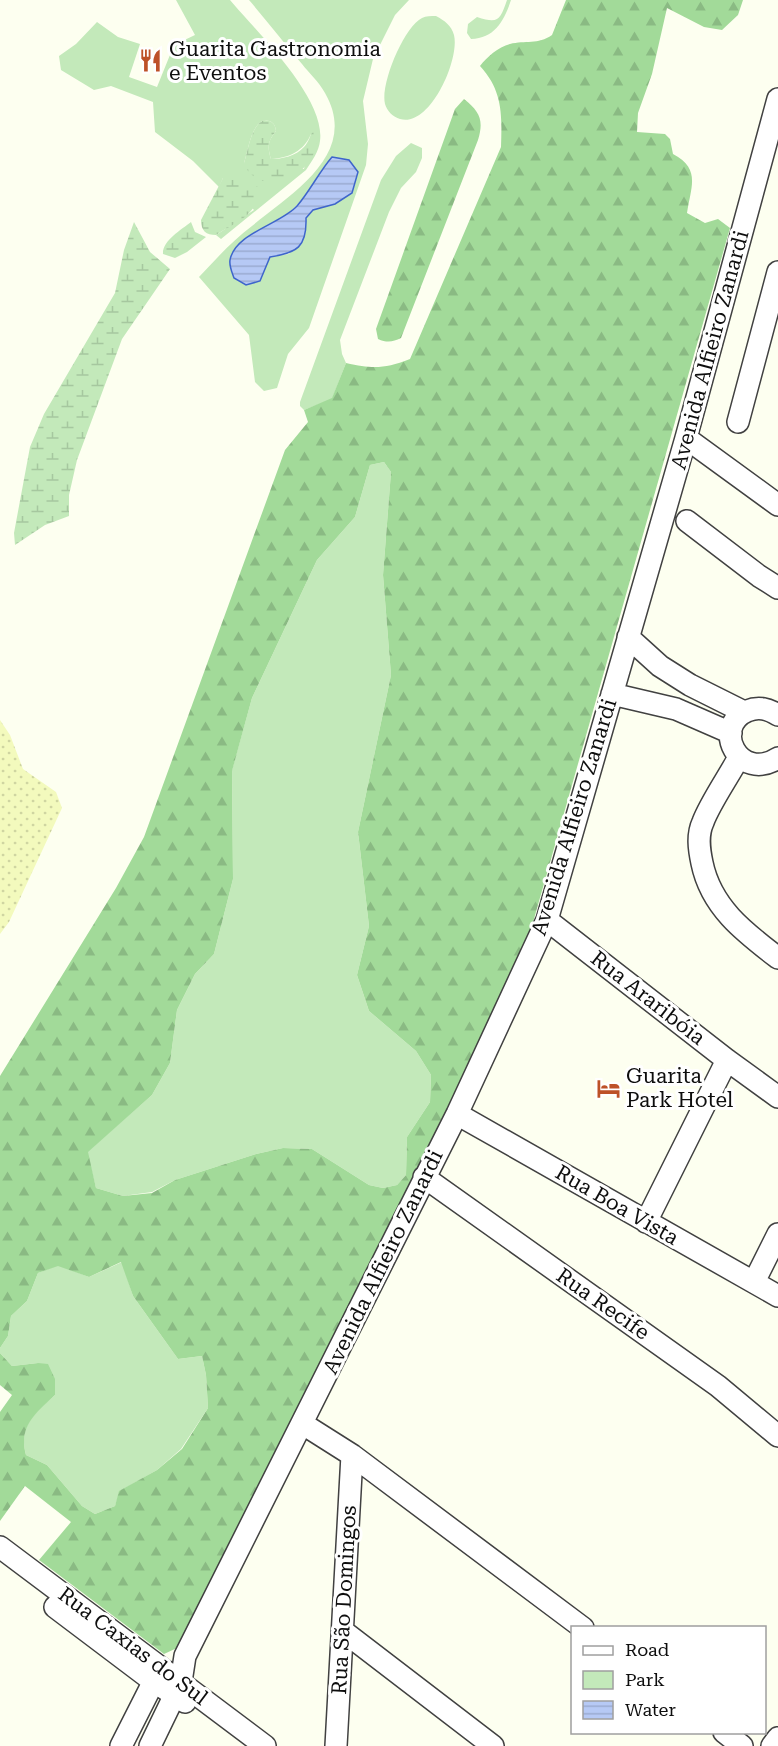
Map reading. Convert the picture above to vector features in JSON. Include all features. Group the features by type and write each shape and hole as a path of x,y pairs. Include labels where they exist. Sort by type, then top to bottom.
{"street":[{"name":"Avenida Alfieiro Zanardi","path":"150,1746 178,1689 185,1656 457,1114 547,920 686,438 778,99"},
{"path":"738,422 778,272"},
{"path":"686,438 778,505"},
{"path":"687,521 778,588"},
{"path":"628,637 660,666 690,685 744,712"},
{"path":"612,694 676,709 731,733"},
{"path":"778,715 761,708 744,712 738,718 731,733 734,750 739,757 755,765 763,765 778,758"},
{"path":"739,757 702,822 698,846 705,880 722,909 744,932 778,958"},
{"name":"Rua Araribóia","path":"547,920 778,1097"},
{"path":"646,1222 727,1060"},
{"name":"Rua Boa Vista","path":"457,1114 778,1296"},
{"name":"Rua Recife","path":"424,1178 718,1386 778,1436"},
{"path":"754,1282 778,1234"},
{"path":"303,1424 352,1455 580,1626"},
{"name":"Rua São Domingos","path":"336,1746 352,1455"},
{"name":"Rua Caxias do Sul","path":"0,1547 157,1674"},
{"name":"Rua Caxias do Sul","path":"0,1565 178,1689 265,1746"},
{"path":"343,1631 493,1746"},
{"path":"121,1746 157,1674 185,1656"},
{"name":"Rua Caxias do Sul","path":"178,1689 245,1746"},
{"path":"727,1734 742,1746"},
{"path":"772,1746 778,1738"}],"green space":[{"path":"176,0 230,0 287,66 312,105 319,124 319,145 306,170 221,239 216,235 254,210 223,178 219,187 193,161 155,132 153,102 111,86 94,90 61,70 59,56 76,44 97,22 118,37 140,44 129,77 157,87 174,45 195,35","holes":["264,120 274,124 276,131 269,144 271,159 284,157 300,149 311,134 304,169 244,163 256,127"]},
{"path":"249,0 409,0 395,15 373,59 363,101 368,144 366,165 309,328 288,354 277,388 264,391 255,382 249,335 199,277 224,250 302,186 317,170 328,153 334,135 334,115 320,85","holes":["323,168 335,204 313,210 306,218 306,228 289,254 230,262 242,242 279,220 296,206"]},
{"path":"507,0 511,0 497,27 486,35 471,39 467,33 468,24 477,17 498,19"},
{"path":"566,0 743,0 738,15 722,30 704,27 667,8 652,74 638,113 637,132 665,134 670,139 673,154 688,166 691,172 692,186 687,213 705,223 718,219 730,228 530,933 450,1104 177,1648 164,1654 39,1560 71,1522 25,1486 0,1521 0,1412 12,1395 0,1385 0,1353 12,1366 48,1364 55,1379 55,1395 30,1421 24,1436 26,1455 47,1465 82,1506 95,1514 115,1506 119,1491 157,1470 182,1449 208,1408 202,1356 178,1359 133,1296 121,1262 89,1277 58,1266 38,1273 27,1301 11,1316 8,1336 0,1348 0,1076 116,888 144,837 285,450 308,422 304,410 332,398 346,363 378,367 410,359 501,147 500,104 488,75 480,66 501,47 542,40 552,35","holes":["384,462 391,472 383,575 391,675 358,832 369,926 357,975 369,1011 416,1051 431,1075 430,1102 407,1137 406,1175 397,1185 383,1188 369,1185 312,1149 283,1148 256,1154 175,1180 152,1193 123,1196 96,1188 88,1152 152,1095 170,1063 177,1010 195,974 214,954 233,879 232,771 252,698 317,560 355,517 370,465"]},
{"path":"436,16 447,24 454,35 455,46 447,74 432,103 422,113 411,119 397,118 385,104 384,95 390,70 401,44 415,23 424,17"},
{"path":"464,99 474,108 479,117 481,127 478,140 401,338 390,342 378,339 376,329 455,109"},
{"path":"264,120 273,123 276,128 269,144 271,159 284,158 297,153 306,145 315,129 316,147 310,161 284,184 266,182 255,177 244,163 253,133"},
{"path":"411,143 422,148 422,158 416,172 401,188 389,212 340,340 346,363 332,399 304,410 300,402 381,180 396,156"},
{"path":"223,178 236,178 258,187 258,197 246,216 216,235 209,234 203,230 201,220"},
{"path":"134,222 150,252 170,269 122,339 77,460 69,495 69,516 45,525 15,545 14,533 30,447 44,414 115,293 124,250"},
{"path":"191,222 195,232 206,237 175,258 163,254 169,240"},
{"path":"384,462 391,472 383,575 391,675 358,832 369,926 357,975 369,1011 416,1051 431,1075 430,1102 407,1137 406,1175 397,1185 383,1188 369,1185 312,1149 283,1148 256,1154 175,1180 152,1192 123,1196 96,1188 87,1152 152,1095 170,1063 177,1010 195,974 214,954 233,879 232,770 252,698 317,560 355,517 370,465"},
{"path":"122,1262 133,1296 178,1359 202,1356 208,1408 181,1449 157,1470 120,1491 115,1506 95,1514 82,1506 47,1465 26,1455 24,1436 26,1428 35,1414 55,1395 38,1363 12,1366 0,1353 0,1348 8,1336 11,1316 27,1301 38,1273 58,1265 89,1277"}],"sand":[{"path":"0,720 10,735 23,769 56,792 62,808 9,922 0,934"}],"water":[{"path":"332,157 349,160 358,172 352,193 335,204 313,210 306,218 305,236 302,242 294,251 270,257 260,281 246,285 234,278 230,260 240,243 297,206"}],"place":[{"name":"Guarita Gastronomia e Eventos","path":"151,61"},
{"name":"Guarita Park Hotel","path":"608,1088"}]}
